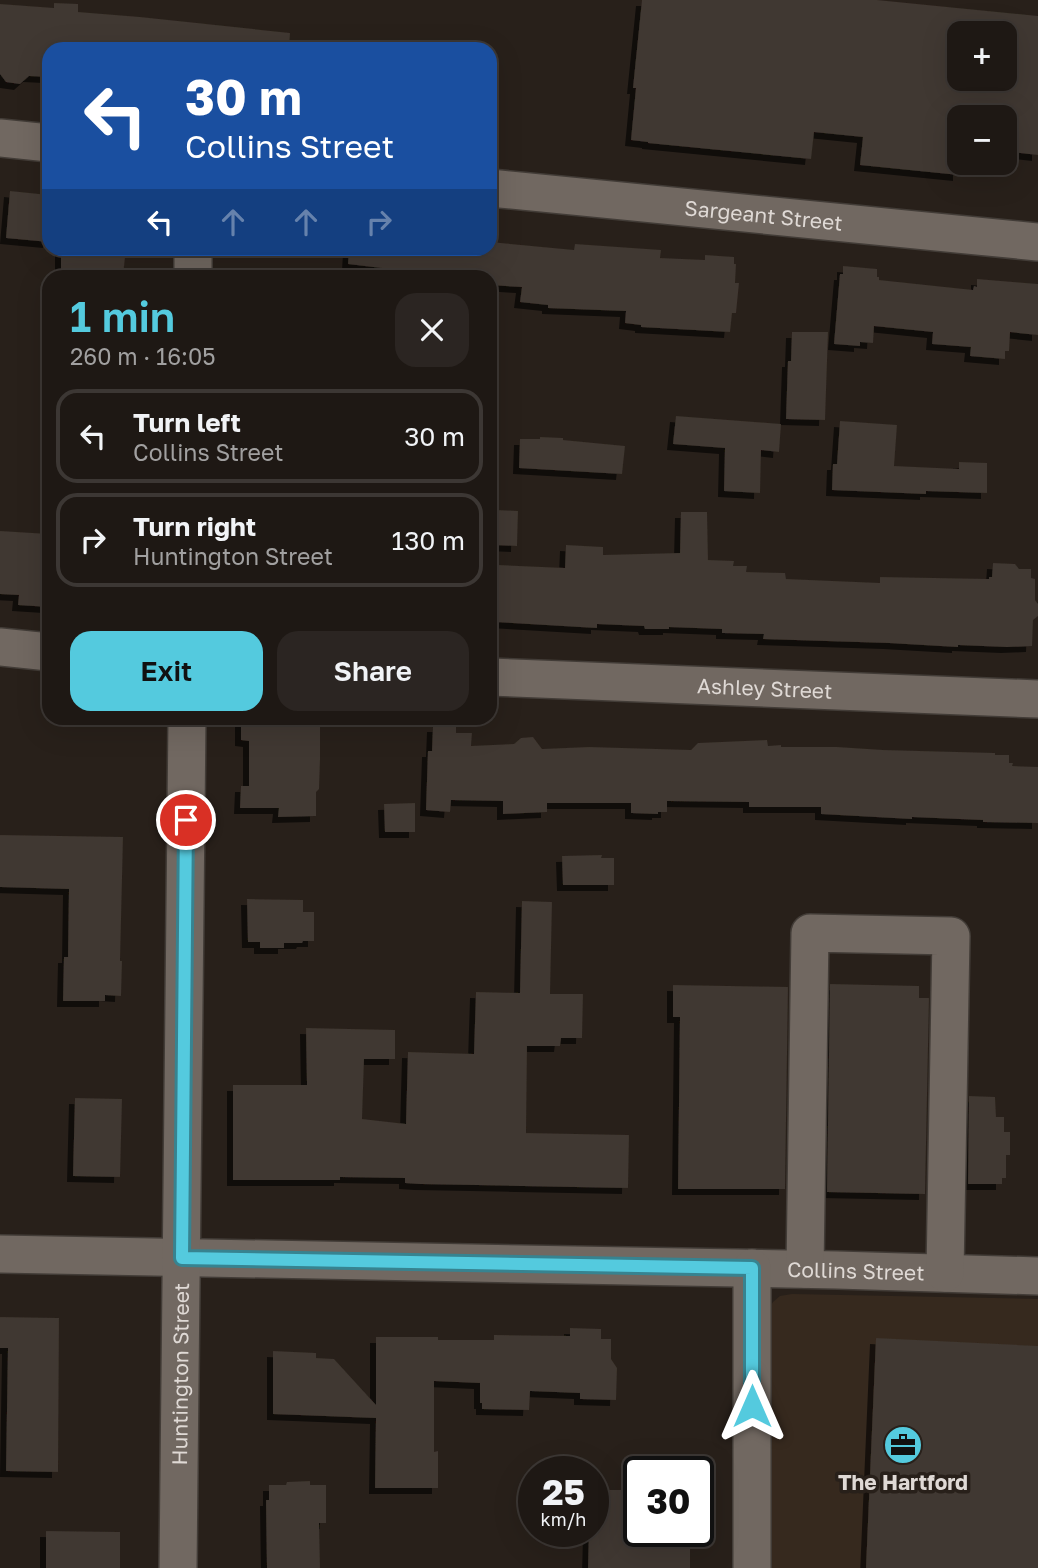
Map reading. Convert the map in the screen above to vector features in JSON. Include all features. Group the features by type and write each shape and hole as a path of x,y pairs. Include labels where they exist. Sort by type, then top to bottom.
{"street":[{"path":"0,138 42,141"},
{"name":"Sargeant Street","path":"497,189 1038,242"},
{"path":"0,647 42,651"},
{"name":"Ashley Street","path":"497,677 1038,699"},
{"name":"Huntington Street","path":"178,1568 187,725"},
{"path":"805,1269 810,933 951,936 946,1273"},
{"name":"Collins Street","path":"0,1254 1038,1276"},
{"path":"752,1268 752,1568"}],"shaded area":[{"name":"The Hartford","path":"792,1294 1038,1299 1038,1568 766,1568 769,1309 780,1296"}],"building":[{"path":"642,0 877,0 1038,16 1038,155 1017,153 1017,105 947,105 947,174 860,165 863,137 814,132 811,159 631,140 636,88 633,88"},
{"path":"54,3 78,4 78,12 290,33 289,42 42,42 42,77 29,76 20,84 6,82 0,74 0,4 54,8"},
{"path":"10,191 42,194 42,241 6,238"},
{"path":"497,243 574,250 575,244 661,250 660,258 705,260 705,255 734,257 735,283 739,283 736,313 732,313 730,332 641,327 625,323 626,311 548,308 548,305 520,302 522,287 497,285 497,270 398,270 348,264 348,256 497,256"},
{"path":"61,256 125,256 124,270 61,270"},
{"path":"843,266 877,269 879,280 973,290 974,286 977,287 977,279 1038,284 1038,335 1010,332 1009,351 1005,351 1005,359 970,356 971,347 932,344 933,332 874,326 873,343 860,342 860,346 834,344"},
{"path":"792,332 828,332 825,420 786,419"},
{"path":"676,416 781,424 779,452 761,450 760,493 724,491 725,448 673,444"},
{"path":"840,421 897,425 894,466 959,469 959,462 987,463 987,493 926,491 926,494 832,490"},
{"path":"540,437 625,446 622,474 519,468 520,439"},
{"path":"497,510 518,511 517,546 497,545"},
{"path":"681,512 707,512 708,560 734,561 733,566 747,566 746,572 785,573 786,579 880,583 880,577 989,579 992,577 993,563 1015,564 1019,569 1031,569 1031,578 1035,579 1038,616 1033,620 1032,646 958,647 763,639 764,634 722,633 722,629 645,629 644,626 597,624 597,628 497,622 498,565 565,568 566,545 603,547 603,555 680,553"},
{"path":"0,531 42,534 42,607 18,605 19,595 0,594"},
{"path":"241,725 320,725 316,816 278,817 279,808 240,808 241,786 249,786 249,741 241,740"},
{"path":"433,726 456,726 456,733 472,733 471,746 514,744 521,738 533,737 542,749 589,747 691,750 698,743 767,740 768,746 781,747 1009,755 1009,763 1013,763 1012,766 1038,767 1038,823 821,814 821,807 749,807 749,802 667,801 667,812 658,814 631,813 631,803 547,803 547,812 503,814 503,801 451,800 450,812 426,810 428,751 432,751"},
{"path":"415,803 415,832 385,832 384,804"},
{"path":"0,835 123,837 121,996 105,995 105,1001 63,1001 64,957 68,957 69,889 0,887"},
{"path":"602,855 601,858 614,858 614,885 563,885 562,856"},
{"path":"247,899 303,900 303,912 314,912 314,941 284,943 284,948 260,948 260,942 248,942"},
{"path":"522,901 552,902 550,994 583,994 582,1038 561,1038 560,1046 527,1046 526,1133 629,1135 628,1188 420,1184 405,1183 405,1178 233,1180 233,1085 307,1085 306,1028 395,1030 395,1059 364,1059 362,1119 406,1124 408,1052 474,1054 476,992 520,993"},
{"path":"830,984 919,986 919,998 929,998 925,1194 827,1192"},
{"path":"673,985 788,987 785,1189 678,1189 680,1017 673,1017"},
{"path":"969,1096 995,1097 996,1117 1004,1117 1004,1132 1010,1132 1010,1155 1006,1155 1006,1178 1002,1178 1002,1184 968,1184"},
{"path":"75,1098 122,1099 120,1177 73,1176"},
{"path":"0,1317 59,1318 58,1472 6,1471 8,1348 0,1348"},
{"path":"570,1328 601,1329 601,1339 611,1339 611,1359 617,1368 616,1400 580,1399 580,1393 530,1391 529,1410 482,1409 480,1383 434,1381 434,1452 438,1451 438,1488 375,1488 376,1418 273,1414 273,1351 316,1353 316,1358 334,1359 376,1405 376,1337 494,1340 494,1335 570,1336"},
{"path":"876,1338 1038,1346 1038,1568 866,1568"},
{"path":"310,1481 310,1485 326,1485 326,1523 319,1523 320,1568 267,1568 266,1500 269,1500 269,1485"},
{"path":"609,1490 623,1490 623,1547 690,1547 690,1568 588,1568 589,1547 609,1547"},
{"path":"46,1531 120,1532 120,1568 46,1568"}],"place":[{"name":"The Hartford","path":"903,1445"}],"route":[{"path":"186,820 182,1258 752,1268 752,1406"}]}
